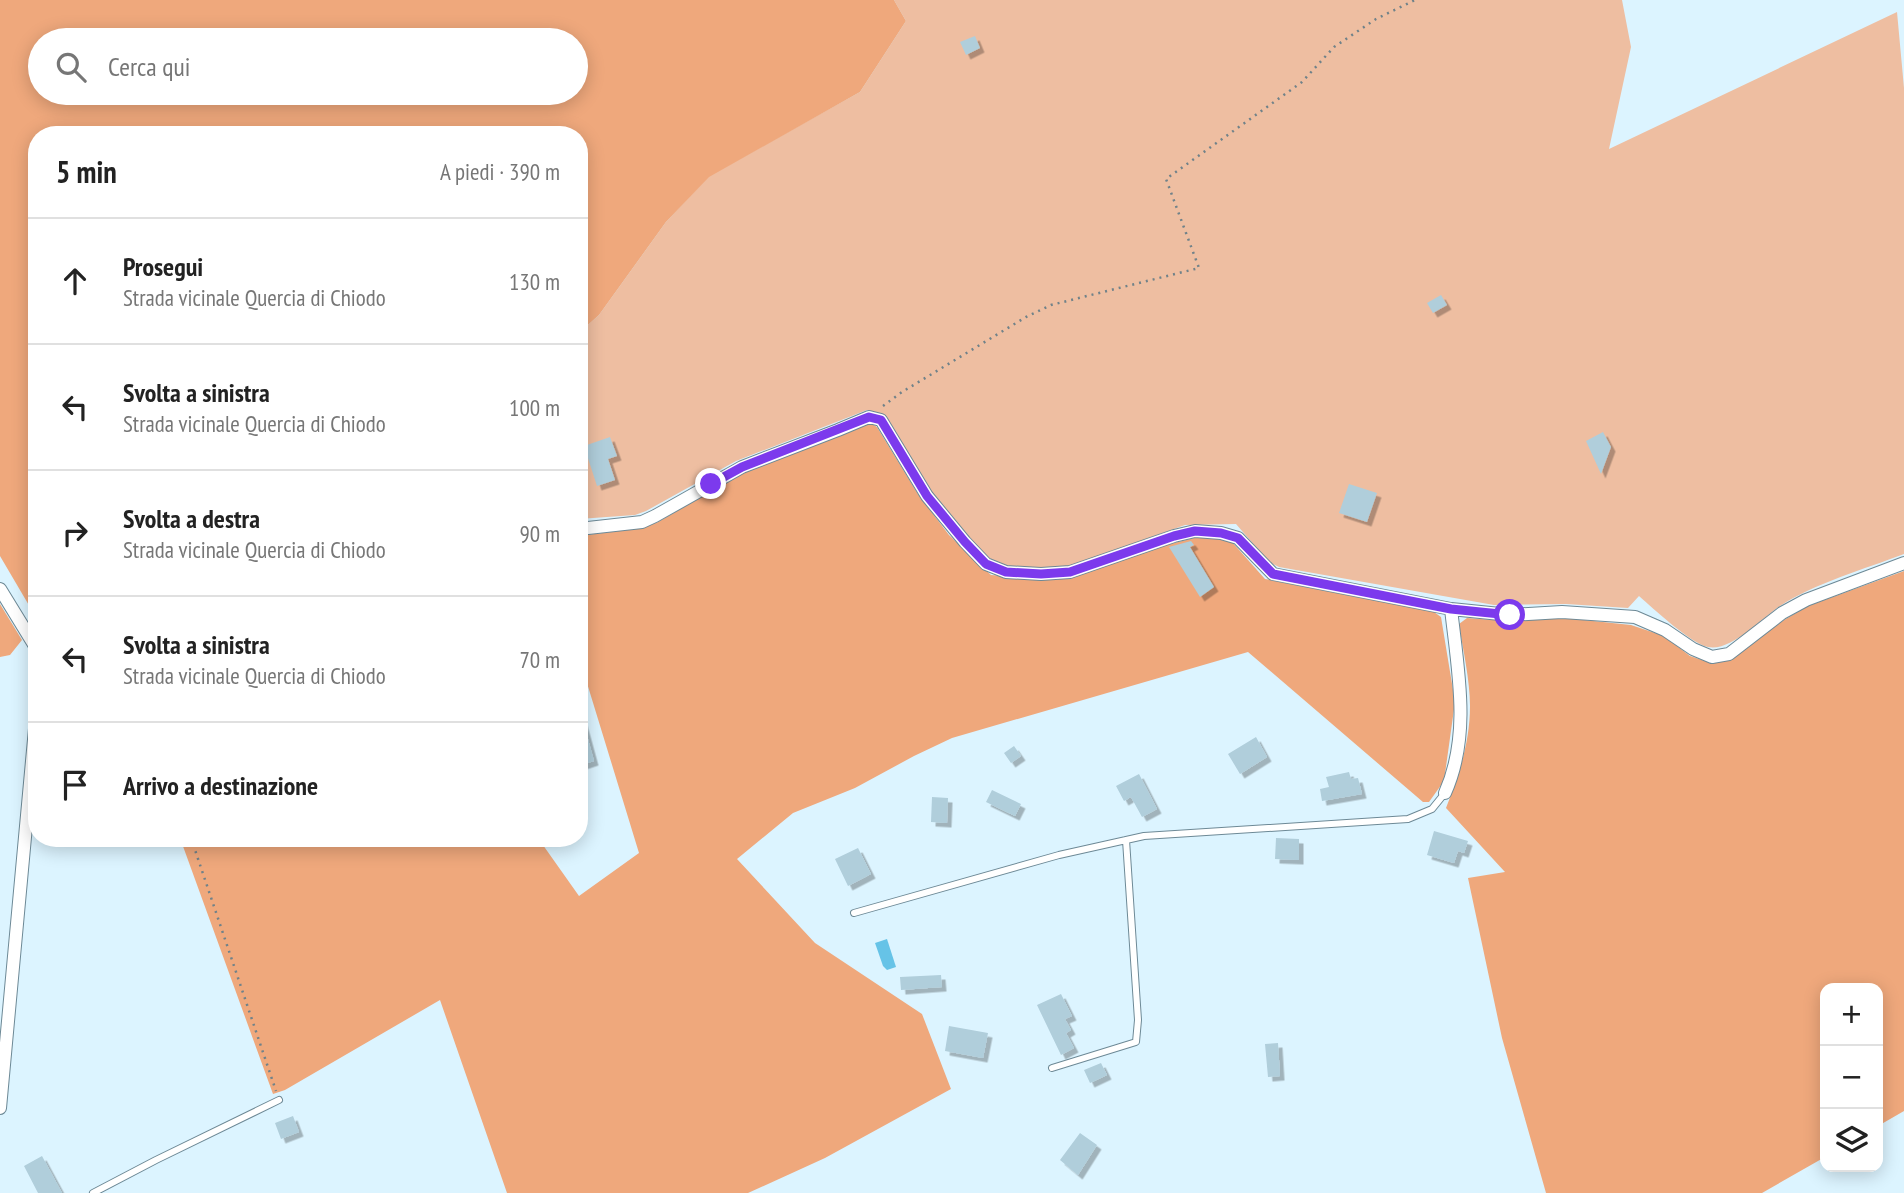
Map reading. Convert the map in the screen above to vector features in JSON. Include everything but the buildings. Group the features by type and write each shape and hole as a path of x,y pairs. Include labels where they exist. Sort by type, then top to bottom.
{"street":[{"path":"588,528 642,522 742,467 869,417 881,420 927,496 965,542 986,564 1006,572 1070,572 1174,536 1195,531 1221,533 1238,538 1273,574 1451,609 1510,615 1562,612 1635,617 1665,630 1693,649 1712,657 1729,654 1782,613 1806,600 1904,564"},
{"path":"0,589 28,635"},
{"path":"1445,793 1453,775 1459,742 1461,705 1451,609"},
{"path":"0,1108 28,805"}],"lane":[{"path":"853,913 1059,855 1144,836 1408,819 1432,809 1445,793"},
{"path":"1052,1068 1136,1042 1138,1020 1126,840"},
{"path":"93,1193 279,1100"}],"path":[{"path":"869,417 902,392 1026,317 1051,305 1199,268 1166,179 1302,82 1334,47 1376,19 1415,0"},
{"path":"194,847 279,1100"}],"shaded area":[{"path":"0,0 894,0 906,21 860,92 709,177 666,222 599,315 588,325 588,126 28,126 28,604 0,556"},
{"path":"894,0 1622,0 1631,47 1609,149 1897,12 1904,88 1904,554 1809,590 1780,606 1746,633 1717,647 1708,647 1692,639 1639,596 1628,608 1566,604 1494,605 1279,567 1269,562 1236,524 1185,525 1068,567 1041,570 1003,565 988,559 968,538 930,492 881,415 867,410 736,461 646,511 635,515 588,518 588,325 599,315 666,222 709,176 860,92 906,21"},
{"path":"863,423 871,423 877,427 918,494 949,535 991,575 1056,580 1162,546 1198,537 1212,538 1232,542 1265,579 1434,612 1441,617 1455,702 1444,781 1429,802 1423,802 1248,652 952,738 855,788 793,813 737,859 815,943 922,1014 951,1089 825,1158 748,1193 507,1193 440,1000 285,1090 273,1094 183,847 544,847 579,896 639,853 588,686 588,535 642,528 658,522 744,472"},
{"path":"1904,571 1904,1111 1883,1123 1883,983 1820,983 1820,1160 1762,1193 1546,1193 1502,1038 1468,878 1505,872 1446,808 1463,758 1470,719 1469,686 1459,624 1467,618 1508,621 1565,618 1631,625 1664,636 1690,656 1711,663 1729,660 1808,606"},
{"path":"0,604 22,640 10,655 0,657"}],"water":[{"path":"887,939 896,967 887,970 875,943"}],"route":[{"path":"711,484 742,467 869,417 881,420 927,496 965,542 986,564 1006,572 1070,572 1174,536 1195,531 1221,533 1238,538 1273,574 1451,609 1510,615"}]}
